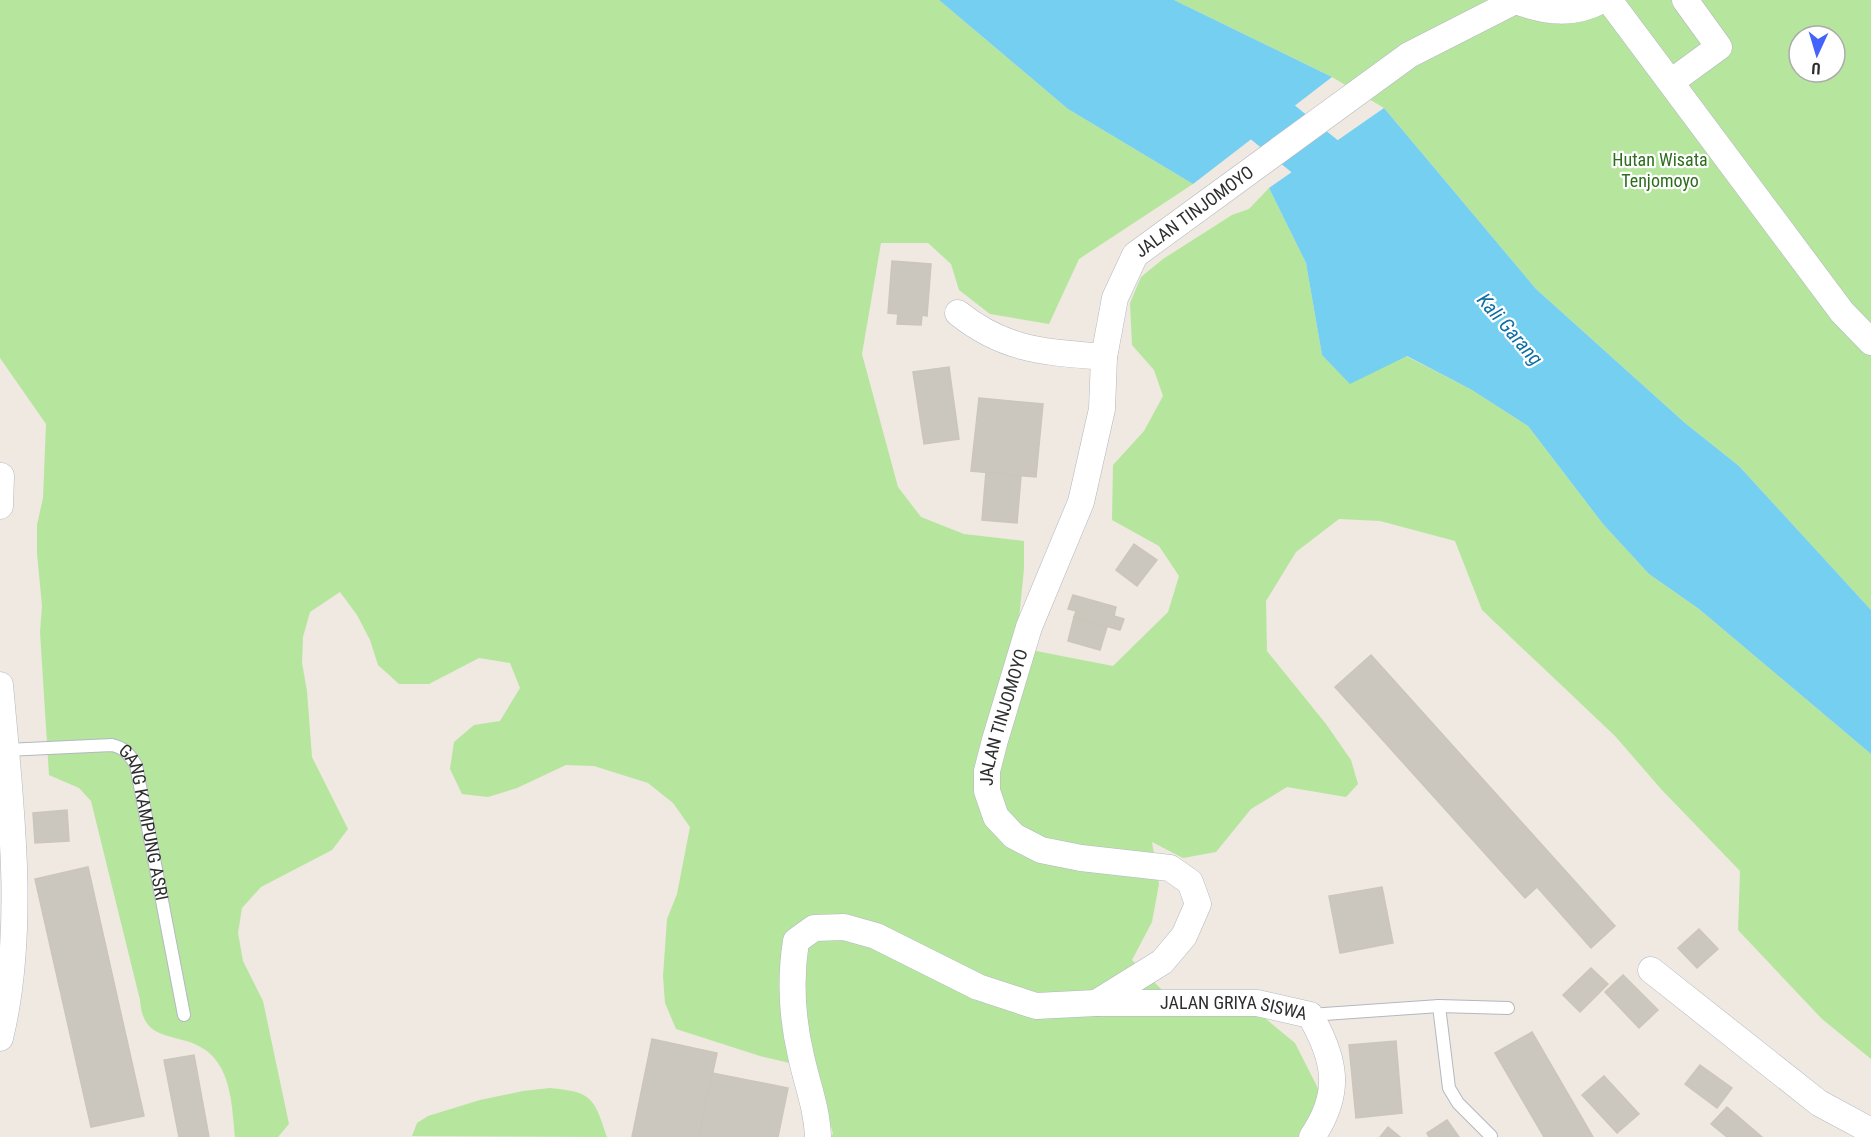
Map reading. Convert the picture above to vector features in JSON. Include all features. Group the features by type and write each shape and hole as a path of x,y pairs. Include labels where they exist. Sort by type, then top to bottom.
{"street":[{"path":"1516,0 1539,9 1561,12 1577,11 1602,0"},
{"name":"JALAN TINJOMOYO","path":"818,1137 816,1111 796,1027 791,972 796,941 814,928 844,927 876,936 978,987 1036,1006 1096,1003 1162,962 1184,936 1198,904 1190,882 1170,868 1081,858 1041,850 1014,836 996,817 987,791 987,771 1029,627 1081,502 1094,455 1102,409 1104,357 1115,298 1135,255 1409,55 1516,0"},
{"path":"1610,0 1842,312 1871,342"},
{"path":"1671,82 1719,47 1685,0"},
{"path":"958,313 986,334 1016,346 1046,352 1104,357"},
{"path":"0,506 1,476"},
{"path":"0,685 13,860 13,944 2,1021"},
{"path":"1652,970 1819,1103 1871,1131"},
{"name":"JALAN GRIYA SISWA","path":"1096,1003 1257,1003 1310,1015 1322,1035 1332,1064 1332,1094 1322,1122 1312,1137"}],"lane":[{"name":"GANG KAMPUNG ASRI","path":"6,750 112,745 122,747 129,754 136,765 184,1015"},
{"path":"1439,1005 1449,1088 1458,1103 1491,1136"},
{"path":"1310,1015 1439,1005 1508,1008"}],"green space":[{"path":"0,0 939,0 1068,109 1193,184 1079,259 1049,324 990,314 959,290 951,264 928,243 881,243 862,354 898,487 921,517 964,534 1024,541 1024,569 1018,629 1031,650 1113,666 1168,612 1179,576 1159,546 1112,520 1113,465 1144,431 1163,396 1154,370 1132,345 1130,303 1141,277 1163,259 1232,215 1249,209 1269,188 1306,263 1322,355 1350,383 1406,356 1472,390 1528,426 1603,524 1649,574 1699,609 1871,754 1871,1059 1822,1019 1738,930 1740,871 1661,789 1615,736 1482,610 1455,541 1380,521 1339,519 1296,552 1266,601 1267,651 1326,724 1351,760 1358,784 1346,797 1287,787 1251,809 1216,852 1183,858 1152,842 1159,884 1152,922 1132,960 1168,996 1255,1010 1295,1043 1331,1114 1306,1137 830,1137 833,1134 815,1069 760,1056 676,1029 665,1003 663,976 667,919 677,894 690,827 673,803 648,783 594,766 566,765 517,788 488,797 462,794 450,769 454,742 474,725 500,721 520,688 510,663 479,658 429,684 399,684 378,665 370,640 357,615 340,592 310,612 303,637 302,663 307,691 312,757 348,829 332,850 261,887 242,908 238,933 243,961 263,1001 289,1124 278,1137 235,1137 226,1079 215,1059 196,1045 155,1031 143,1015 91,801 79,788 49,775 40,632 42,606 37,553 37,525 43,498 46,424 0,358"},
{"name":"Hutan Wisata Tenjomoyo","path":"1174,0 1871,0 1871,610 1739,466 1685,423 1536,289 1384,108 1332,77"},
{"path":"550,1088 575,1092 590,1099 599,1113 607,1137 412,1136 417,1123 428,1116 480,1100"}],"water":[{"path":"939,0 1174,0 1332,77 1193,184 1068,109"},
{"path":"1384,108 1536,289 1685,423 1739,466 1871,610 1871,754 1699,609 1649,574 1603,524 1528,426 1472,390 1407,356 1350,384 1322,355 1306,263 1269,188"}],"building":[{"path":"892,261 931,264 927,316 922,315 921,325 897,324 898,314 888,313"},
{"path":"949,367 959,439 924,444 913,372"},
{"path":"979,398 1043,404 1036,477 971,471"},
{"path":"986,472 1021,476 1017,523 982,520"},
{"path":"1134,544 1157,560 1137,586 1116,570"},
{"path":"1073,595 1116,607 1114,616 1124,619 1120,630 1074,617 1076,611 1068,609"},
{"path":"1074,617 1107,627 1100,650 1068,641"},
{"path":"1371,655 1615,926 1591,948 1537,887 1525,898 1335,687"},
{"path":"67,810 69,841 35,843 33,813"},
{"path":"88,867 144,1116 91,1127 35,879"},
{"path":"1382,887 1393,943 1340,953 1329,896"},
{"path":"1699,929 1718,949 1697,968 1678,948"},
{"path":"1591,968 1608,984 1580,1012 1563,995"},
{"path":"1623,975 1658,1010 1639,1028 1605,992"},
{"path":"1532,1032 1593,1137 1544,1137 1495,1053"},
{"path":"652,1039 717,1053 699,1137 632,1137"},
{"path":"1396,1041 1402,1113 1356,1118 1349,1045"},
{"path":"194,1055 209,1137 179,1137 164,1060"},
{"path":"1700,1065 1732,1088 1717,1108 1685,1084"},
{"path":"712,1073 788,1088 778,1137 699,1137"},
{"path":"1604,1076 1639,1114 1617,1133 1582,1095"},
{"path":"1727,1107 1762,1137 1727,1137 1711,1124"},
{"path":"1447,1120 1459,1137 1429,1137 1427,1133"},
{"path":"1388,1127 1400,1137 1380,1137"}],"waterway":[{"name":"Kali Garang","path":"1113,0 1212,73 1371,202"}]}
